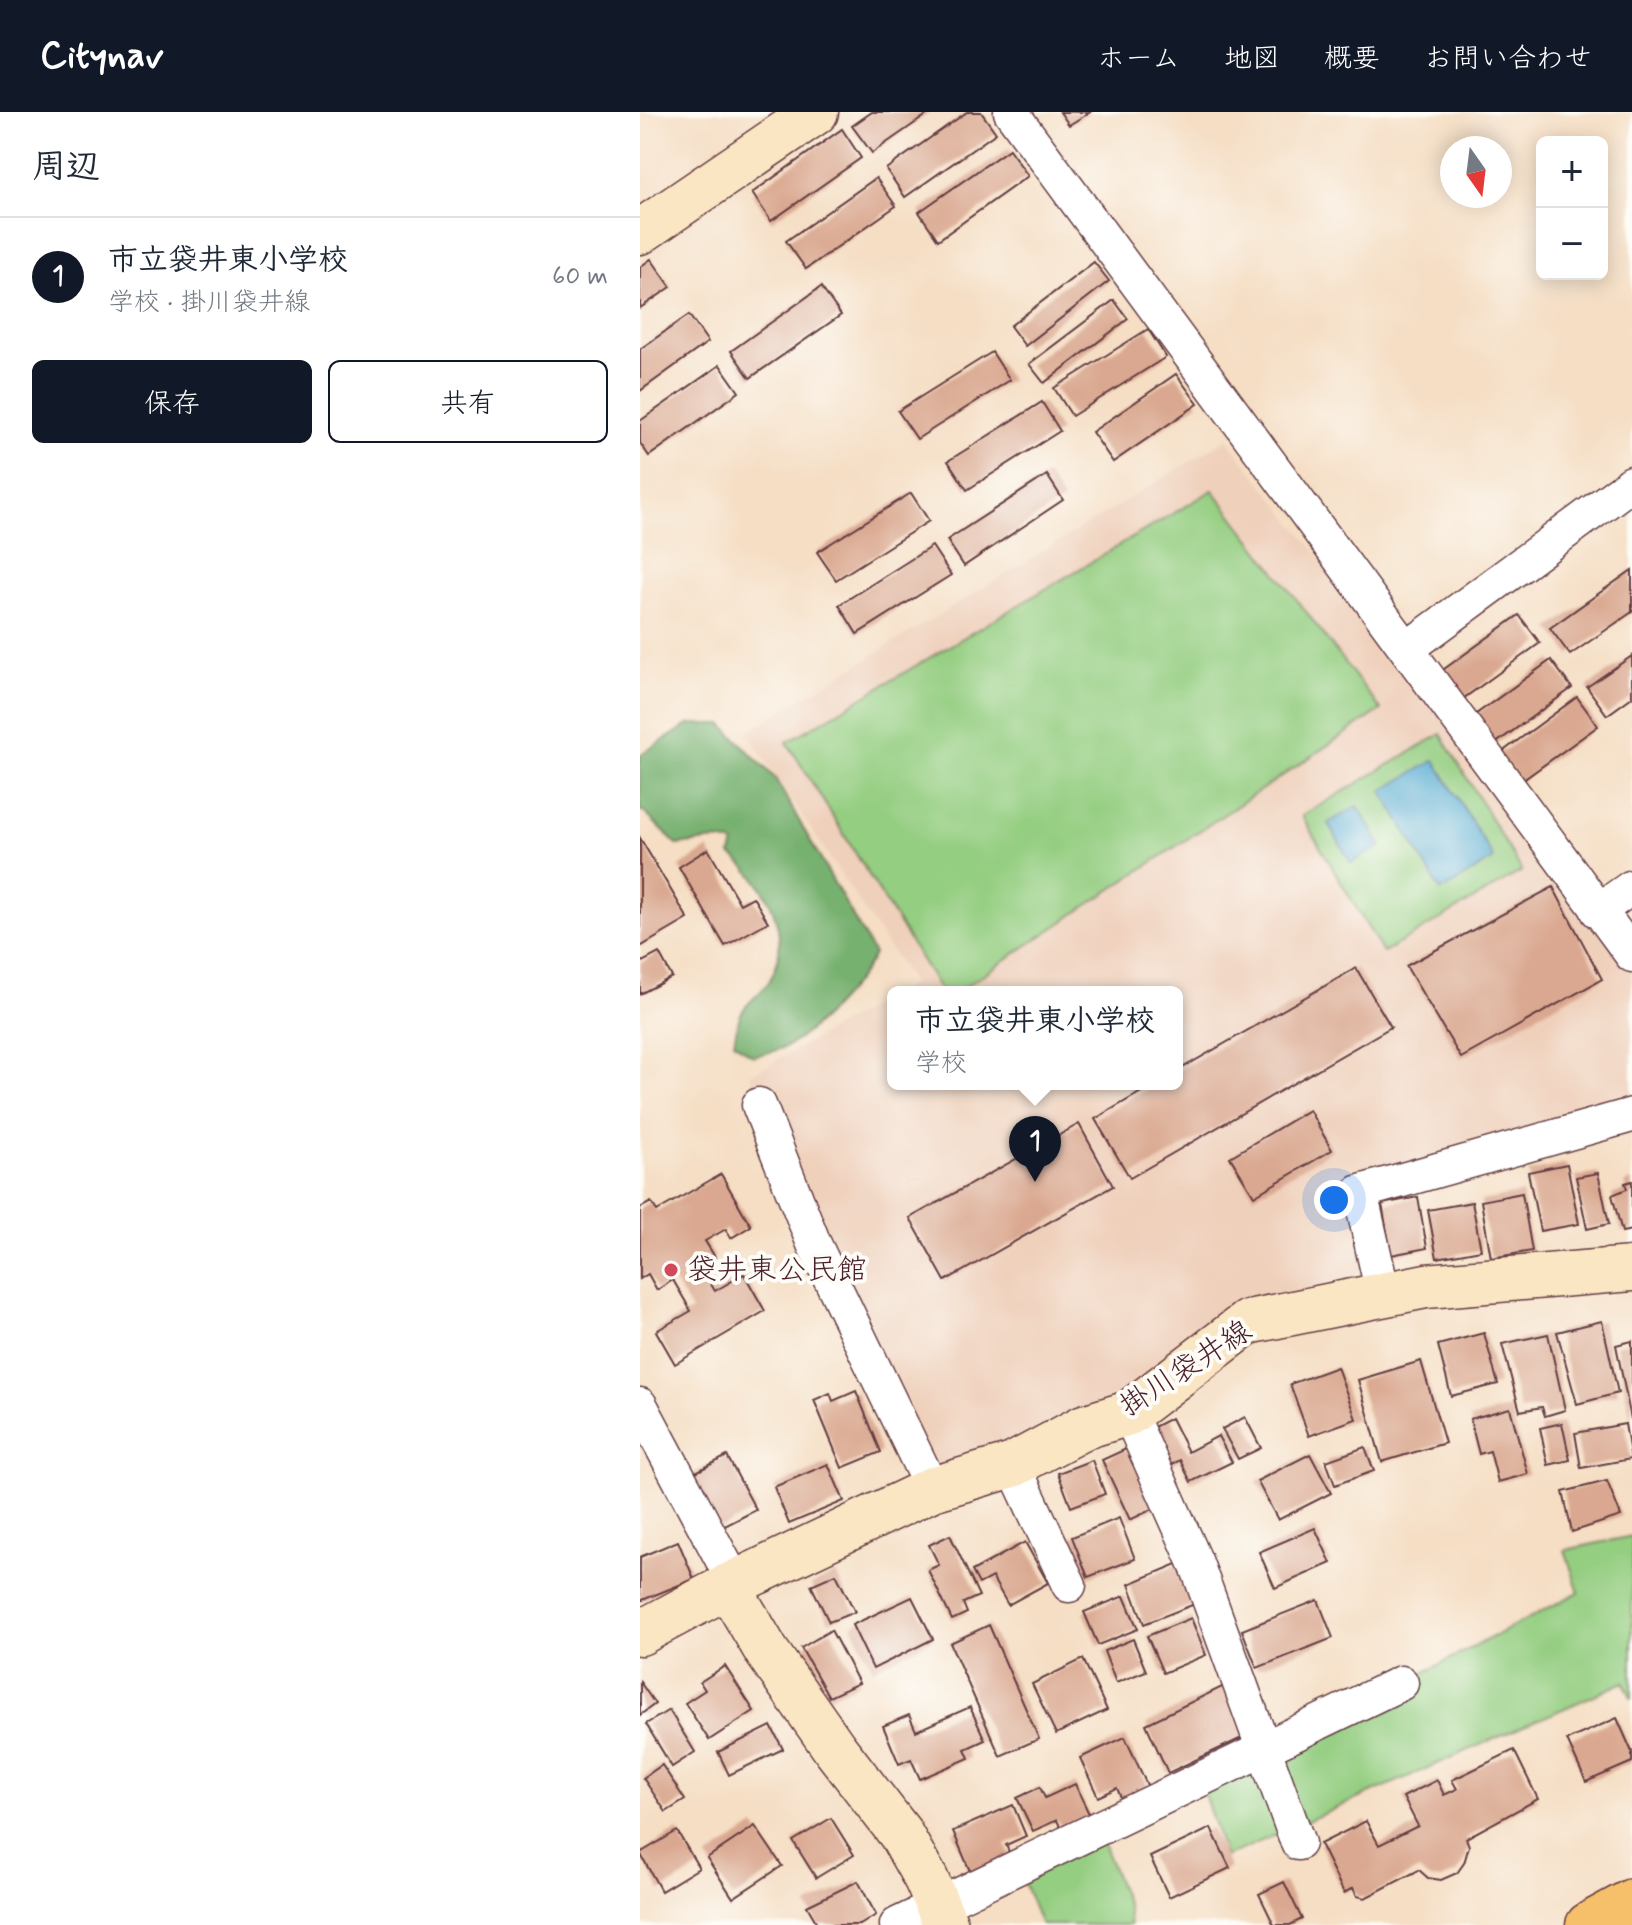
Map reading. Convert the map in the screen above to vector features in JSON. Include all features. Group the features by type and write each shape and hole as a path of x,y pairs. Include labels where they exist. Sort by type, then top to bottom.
{"highway":[{"path":"1588,1925 1632,1901"}],"main road":[{"path":"640,232 816,112"},
{"name":"掛川袋井線","path":"640,1633 732,1584 932,1489 1013,1465 1084,1427 1129,1413 1248,1322 1426,1286 1632,1269"},
{"path":"732,1584 767,1652 900,1833 941,1915"}],"street":[{"path":"1011,112 1632,955"},
{"path":"1408,648 1632,483"},
{"path":"1598,911 1632,887"},
{"path":"759,1105 814,1244 932,1489"},
{"path":"1383,1294 1360,1192 1632,1115"},
{"path":"640,1405 732,1584"},
{"path":"1129,1413 1196,1563 1298,1843"},
{"path":"1013,1465 1069,1585"},
{"path":"897,1925 941,1915 1263,1749 1401,1683"}],"shaded area":[{"path":"1227,439 1632,955 1632,1111 1360,1192 1362,1273 1248,1322 1129,1413 932,1489 750,1075 887,998 887,1090 1183,1090 1183,986 910,986 913,984 747,732"}],"green space":[{"path":"1213,490 1381,710 966,986 937,986 787,742"},
{"path":"690,724 722,724 775,778 874,954 848,991 800,1038 785,1047 753,1056 734,1042 742,1012 770,980 777,964 778,929 766,895 744,866 731,855 734,843 716,840 677,845 640,811 640,755"},
{"path":"1441,734 1522,871 1383,953 1302,816"},
{"path":"1632,1536 1632,1699 1624,1682 1225,1857 1202,1788 1579,1592 1565,1550"},
{"path":"1097,1828 1127,1905 1130,1925 1041,1925 1020,1873"}],"water":[{"path":"1435,760 1494,859 1441,891 1382,791"},
{"path":"1358,806 1381,846 1351,863 1328,823"}],"building":[{"path":"872,112 931,112 872,153 852,126"},
{"path":"967,112 981,112 996,133 905,197 886,169"},
{"path":"1060,112 1090,112 1069,125"},
{"path":"842,129 861,158 771,221 752,193"},
{"path":"1009,149 1028,176 938,240 919,212"},
{"path":"876,178 896,206 806,269 786,241"},
{"path":"651,259 671,287 640,308 640,267"},
{"path":"1094,262 1109,281 1025,346 1010,326"},
{"path":"821,287 841,315 750,378 731,351"},
{"path":"1114,300 1128,319 1044,383 1029,364"},
{"path":"689,315 708,342 640,391 640,349"},
{"path":"1148,329 1166,357 1072,416 1054,388"},
{"path":"992,352 1010,380 917,439 898,411"},
{"path":"720,365 739,392 649,456 640,443 640,421"},
{"path":"1176,374 1198,404 1113,462 1092,432"},
{"path":"1042,402 1060,431 967,490 948,461"},
{"path":"1047,475 1063,500 964,566 947,540"},
{"path":"911,493 929,521 836,580 817,552"},
{"path":"932,546 951,575 857,634 839,605"},
{"path":"1632,570 1632,612 1570,655 1550,628"},
{"path":"1519,615 1540,643 1460,701 1440,672"},
{"path":"1632,656 1632,697 1607,715 1587,687"},
{"path":"1551,660 1572,688 1492,746 1472,717"},
{"path":"1577,697 1598,726 1519,783 1498,755"},
{"path":"640,838 688,919 640,947"},
{"path":"708,849 740,904 753,897 768,922 725,946 679,867"},
{"path":"1553,887 1602,979 1461,1058 1406,966"},
{"path":"659,953 672,977 640,994 640,963"},
{"path":"1356,968 1391,1027 1130,1178 1095,1119 1145,1090 1183,1090 1183,1068"},
{"path":"1309,1110 1332,1150 1254,1196 1230,1157"},
{"path":"1079,1124 1113,1186 945,1281 910,1218"},
{"path":"1567,1164 1579,1224 1540,1231 1528,1172"},
{"path":"1598,1173 1609,1224 1587,1229 1576,1177"},
{"name":"袋井東公民館","path":"721,1174 751,1226 731,1238 726,1229 705,1241 715,1257 700,1266 715,1291 744,1274 765,1311 675,1364 656,1331 691,1311 673,1280 657,1290 648,1274 640,1279 640,1208 651,1202 657,1211"},
{"path":"1632,1181 1632,1230 1622,1232 1612,1195 1627,1189 1625,1183"},
{"path":"1522,1193 1532,1251 1491,1258 1481,1201"},
{"path":"1418,1197 1427,1248 1391,1255 1382,1204"},
{"path":"1472,1202 1481,1250 1437,1258 1428,1210"},
{"path":"1602,1321 1618,1393 1577,1404 1557,1332"},
{"path":"1484,1333 1498,1384 1451,1396 1438,1345"},
{"path":"1548,1334 1565,1410 1545,1416 1542,1407 1520,1411 1502,1344"},
{"path":"1632,1341 1632,1419 1631,1419 1616,1345"},
{"path":"1421,1361 1445,1443 1382,1462 1358,1380"},
{"path":"1337,1367 1356,1419 1309,1436 1290,1384"},
{"path":"856,1391 881,1452 842,1468 814,1400 830,1393 833,1401"},
{"path":"1510,1408 1528,1474 1498,1482 1490,1451 1479,1454 1470,1419"},
{"path":"1245,1417 1261,1448 1238,1459 1222,1429"},
{"path":"1171,1418 1188,1452 1218,1436 1232,1462 1191,1482 1180,1460 1167,1467 1148,1430"},
{"path":"1562,1423 1570,1460 1548,1465 1540,1428"},
{"path":"1625,1424 1631,1459 1581,1468 1575,1433"},
{"path":"1365,1447 1374,1471 1335,1485 1326,1461"},
{"path":"1128,1448 1155,1508 1130,1520 1102,1460"},
{"path":"1310,1454 1331,1493 1278,1520 1257,1481"},
{"path":"727,1456 756,1510 721,1528 692,1474"},
{"path":"1092,1460 1105,1494 1071,1507 1058,1473"},
{"path":"828,1464 844,1501 789,1524 774,1487"},
{"path":"1607,1481 1621,1516 1572,1532 1563,1492"},
{"path":"1119,1518 1135,1559 1088,1577 1072,1537"},
{"path":"1315,1528 1331,1563 1275,1588 1259,1552"},
{"path":"950,1535 979,1596 963,1603 967,1613 952,1620 928,1570 939,1565 929,1545"},
{"path":"678,1541 694,1579 640,1601 640,1557"},
{"path":"1025,1542 1048,1583 1008,1605 992,1577 979,1584 972,1571"},
{"path":"1182,1562 1200,1602 1144,1624 1129,1584"},
{"path":"836,1574 855,1612 829,1622 811,1585"},
{"path":"1124,1596 1138,1629 1098,1645 1084,1612"},
{"path":"912,1597 933,1639 873,1669 852,1625"},
{"path":"1318,1600 1333,1638 1257,1668 1242,1630"},
{"path":"1191,1618 1206,1655 1163,1673 1147,1636"},
{"path":"989,1625 1039,1739 1000,1756 950,1643"},
{"path":"831,1630 859,1683 829,1697 801,1648"},
{"path":"1133,1639 1146,1671 1116,1683 1104,1651"},
{"path":"1083,1659 1107,1710 1056,1734 1032,1684"},
{"path":"725,1666 754,1711 709,1740 685,1703 705,1690 700,1682"},
{"path":"640,1682 655,1704 640,1715"},
{"path":"1224,1686 1246,1736 1168,1773 1146,1724"},
{"path":"970,1707 985,1740 965,1749 969,1758 920,1779 911,1759 899,1764 883,1726 909,1715 916,1731"},
{"path":"669,1710 695,1752 672,1767 646,1724"},
{"path":"1617,1718 1632,1752 1632,1762 1586,1782 1567,1740"},
{"path":"771,1726 783,1749 729,1775 718,1752"},
{"path":"1125,1737 1148,1787 1122,1800 1117,1788 1098,1797 1080,1758"},
{"path":"1514,1750 1538,1799 1466,1838 1469,1846 1457,1873 1441,1880 1428,1878 1419,1870 1365,1898 1357,1896 1353,1888 1344,1893 1320,1844 1366,1821 1379,1845 1418,1826 1403,1797 1437,1780 1444,1795 1457,1789 1452,1780"},
{"path":"662,1765 685,1800 666,1812 643,1778"},
{"path":"1075,1784 1090,1816 1061,1829 1057,1820 1033,1831 1017,1798 1040,1787 1045,1798"},
{"path":"1013,1805 1026,1836 1006,1845 1012,1859 972,1876 953,1831"},
{"path":"831,1818 854,1855 816,1878 793,1841"},
{"path":"755,1826 782,1866 733,1898 707,1858"},
{"path":"1211,1828 1230,1868 1169,1897 1150,1857"},
{"path":"677,1831 699,1868 661,1891 640,1853"},
{"path":"858,1881 876,1915 860,1925 818,1925 807,1906"},
{"path":"1284,1882 1302,1919 1290,1925 1274,1925 1259,1894"}],"place":[{"name":"市立袋井東小学校","path":"1035,1182"},
{"name":"袋井東公民館","path":"671,1270"}]}
